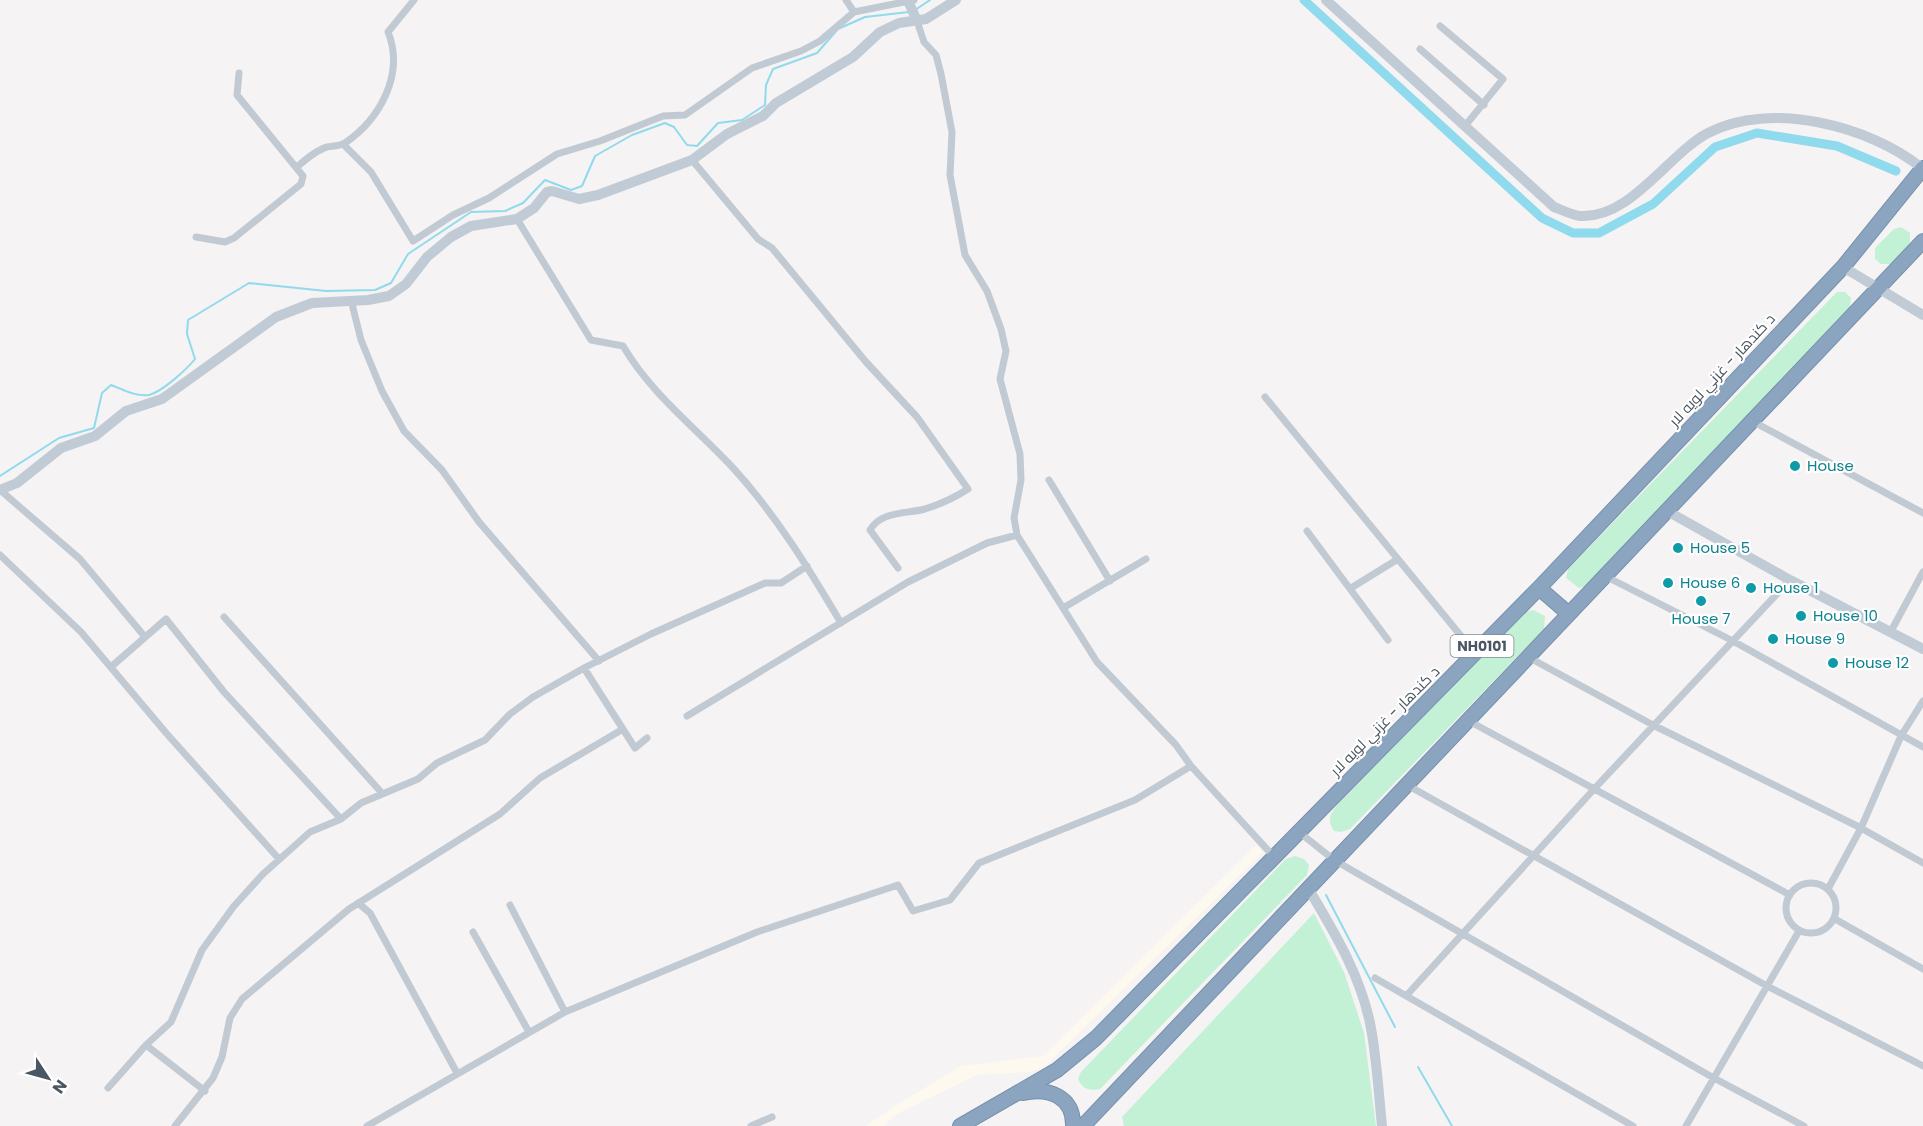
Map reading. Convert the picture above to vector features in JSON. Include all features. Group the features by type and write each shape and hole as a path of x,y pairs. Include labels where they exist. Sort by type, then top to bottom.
{"highway":[{"name":"د کندهار - غزني لويه لار","path":"960,1126 1057,1070 1096,1038 1539,588 1843,267 1923,169"},
{"name":"NH0101","path":"1083,1126 1666,511 1879,290 1923,241"},
{"path":"1539,588 1569,614"},
{"name":"NH0101","path":"1013,1096 1032,1091 1049,1092 1061,1097 1071,1107 1073,1126"}],"street":[{"path":"297,167 325,147 343,144 372,118 389,93 394,46 388,32 414,0"},
{"path":"846,0 854,12"},
{"path":"343,144 371,172 413,241 453,215 489,198 557,154 600,141 663,116 685,115 752,68 801,51 820,41 854,12 913,10 926,19 956,0"},
{"path":"1326,0 1554,207 1579,216 1603,213 1646,187 1685,148 1706,134 1729,123 1750,118 1780,118 1826,125 1903,153 1923,169"},
{"path":"145,637 80,559 0,490 17,483 61,448 95,436 126,411 162,399 276,317 312,303 389,296 406,284 427,257 451,237 471,226 517,219 534,208 546,192 552,191 579,199 598,195 692,160 727,134 763,117 776,103 853,57 880,32 899,23 913,10"},
{"path":"913,10 924,42 936,55 941,74 952,132 950,175 965,255 987,291 1001,329 1006,351 1000,379 1020,454 1021,480 1014,518 1017,535 1097,662 1176,745 1191,766 1275,858"},
{"path":"1440,26 1503,79 1466,126"},
{"path":"1420,49 1484,105"},
{"path":"195,237 225,242 234,238 301,184 303,176 297,167 237,94 239,73"},
{"path":"692,160 758,239 772,248 866,362 917,417 968,489 951,500 924,509 889,516 874,523 870,530 898,568"},
{"path":"517,219 591,340 623,346 637,370 667,404 735,470 791,541 841,623"},
{"path":"1843,267 1923,315"},
{"path":"351,300 361,340 382,391 404,431 442,470 478,522 599,661"},
{"path":"1265,397 1475,653"},
{"path":"1752,421 1923,513"},
{"path":"1049,480 1110,580"},
{"path":"1666,511 1790,580 1923,649"},
{"path":"1307,531 1388,640"},
{"path":"687,716 908,582 987,543 1017,535"},
{"path":"0,555 44,593 112,666 167,734 279,859"},
{"path":"1064,608 1146,559"},
{"path":"1351,588 1398,559"},
{"path":"108,1088 146,1045 171,1022 202,950 234,906 279,859 310,832 341,819 361,802 381,792 418,779 437,763 485,740 510,714 584,668 651,634 765,584 781,583 807,566"},
{"path":"1890,633 1923,572"},
{"path":"1605,576 1733,641 1923,747"},
{"path":"1406,996 1594,788 1790,580"},
{"path":"224,617 381,792"},
{"path":"112,666 166,619 224,692 341,819"},
{"path":"1528,657 1653,725 1861,828 1923,863"},
{"path":"584,668 635,748 647,738"},
{"path":"1828,889 1861,828 1901,736 1923,701"},
{"path":"1467,720 1790,895"},
{"path":"175,1126 205,1091 222,1057 230,1018 242,999 358,903 500,814 540,778 622,729"},
{"path":"367,1126 565,1012 757,932 898,885 913,911 950,900 979,864 1135,800 1191,766"},
{"path":"1407,785 1767,986 1923,1066"},
{"path":"1299,832 1334,860 1713,1077 1804,1126"},
{"path":"1807,883 1821,885 1828,889 1836,903 1835,919 1823,931 1807,934 1799,931 1793,926 1786,911 1790,895 1807,883"},
{"path":"1308,888 1337,937 1358,984 1372,1033 1382,1126"},
{"path":"358,903 370,913 457,1073"},
{"path":"510,905 565,1012"},
{"path":"1835,919 1923,969"},
{"path":"1686,1126 1799,931"},
{"path":"473,932 529,1032"},
{"path":"1376,978 1633,1126"},
{"path":"146,1045 205,1091"},
{"path":"751,1126 772,1117"}],"shaded area":[{"path":"1256,845 1263,852 1044,1067 1029,1072 977,1075 897,1114 884,1126 866,1126 961,1066 1043,1056"}],"green space":[{"path":"1901,227 1910,233 1910,244 1891,264 1881,264 1875,259 1875,248 1894,229"},
{"path":"1837,292 1845,292 1851,298 1850,307 1590,585 1579,588 1566,578 1568,569"},
{"path":"1533,610 1545,616 1544,629 1350,829 1341,832 1334,831 1330,823 1331,816 1339,803 1526,612"},
{"path":"1295,856 1304,859 1309,865 1307,875 1100,1089 1084,1087 1078,1079 1081,1072 1286,859"},
{"path":"1314,913 1344,972 1364,1033 1376,1126 1124,1126 1122,1117"}],"waterway":[{"path":"915,10 930,0"},
{"path":"1304,0 1542,218 1573,233 1599,233 1653,204 1715,147 1757,133 1837,146 1896,171"},
{"path":"0,476 59,438 94,428 102,393 111,385 139,395 149,395 167,385 195,359 187,334 188,320 249,283 326,291 375,290 391,283 408,254 471,212 505,211 523,203 545,180 571,190 582,186 595,156 632,135 665,123 674,127 687,145 697,146 718,123 742,120 765,105 766,85 773,69 817,53 838,29 865,17 909,12"},
{"path":"1326,895 1395,1027"},
{"path":"1418,1067 1452,1126"}],"place":[{"name":"House","path":"1795,466"},
{"name":"House 5","path":"1678,548"},
{"name":"House 6","path":"1668,583"},
{"name":"House 1","path":"1751,588"},
{"name":"House 7","path":"1701,601"},
{"name":"House 10","path":"1801,616"},
{"name":"House 9","path":"1773,639"},
{"name":"House 12","path":"1833,663"}]}
